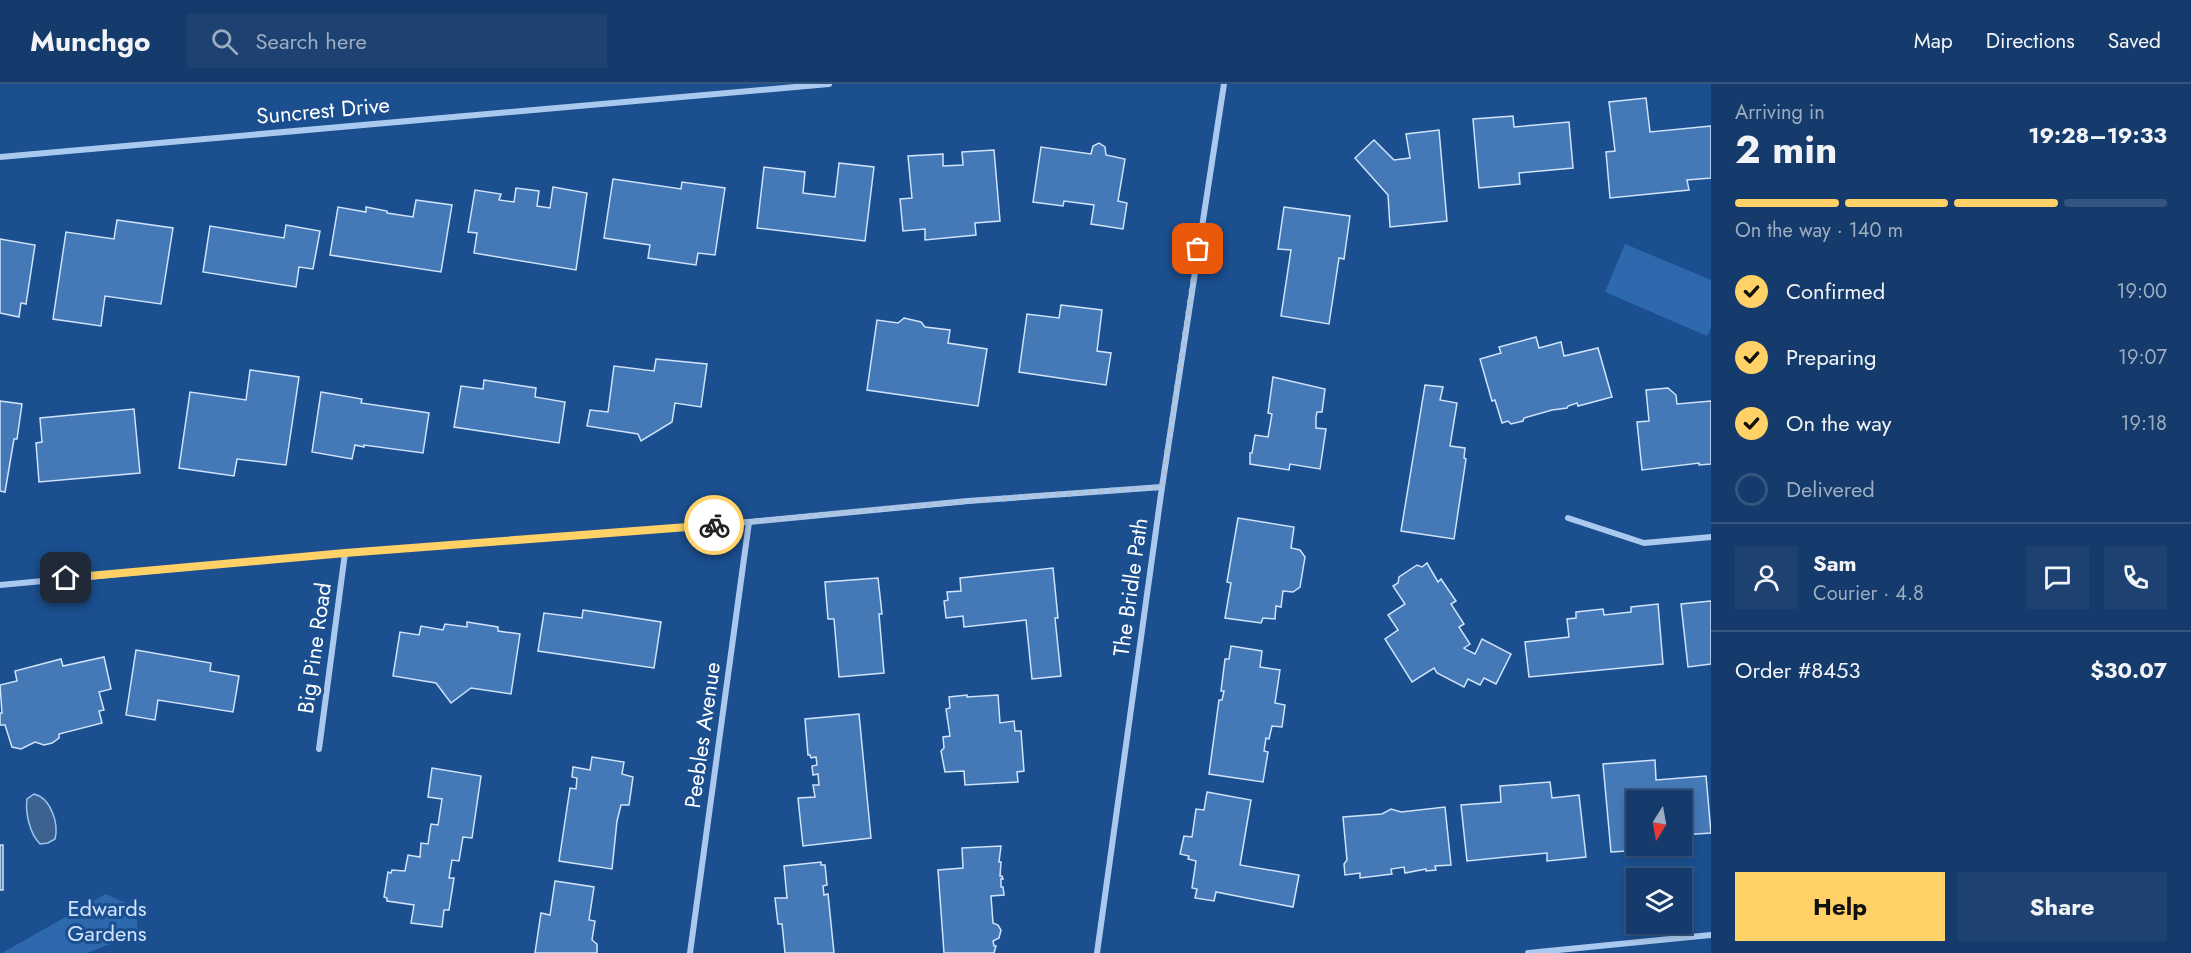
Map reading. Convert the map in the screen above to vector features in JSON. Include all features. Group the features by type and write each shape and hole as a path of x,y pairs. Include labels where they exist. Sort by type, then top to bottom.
{"street":[{"name":"Suncrest Drive","path":"0,157 830,84"},
{"name":"The Bridle Path","path":"1097,953 1162,487 1224,84"},
{"path":"0,585 345,553 1162,487"},
{"path":"1568,518 1644,543 1711,537"},
{"name":"Peebles Avenue","path":"690,953 749,522"},
{"name":"Big Pine Road","path":"319,749 345,553"},
{"path":"1528,953 1711,935"}],"green space":[{"path":"1625,244 1711,280 1711,327 1707,336 1605,292"},
{"name":"Edwards Gardens","path":"106,894 136,908 138,936 88,953 2,953"}],"shaded area":[{"path":"34,794 45,801 55,819 55,839 48,843 40,844 33,835 29,823 27,799"}],"building":[{"path":"1646,98 1650,132 1711,126 1711,178 1687,180 1689,190 1610,198 1606,152 1615,151 1609,102"},
{"path":"1513,116 1514,127 1569,122 1573,168 1519,173 1520,184 1479,188 1473,119"},
{"path":"1439,130 1447,221 1390,227 1388,195 1355,158 1374,140 1394,160 1410,158 1406,134"},
{"path":"1099,143 1105,147 1106,155 1125,159 1118,201 1127,203 1123,229 1091,224 1094,205 1064,201 1063,206 1033,202 1041,147 1091,154 1093,146"},
{"path":"994,150 1000,221 975,223 976,235 925,240 925,229 903,231 900,199 912,198 908,156 943,154 943,166 963,165 962,152"},
{"path":"839,163 874,167 865,241 757,228 764,167 805,172 803,193 835,197"},
{"path":"613,179 681,189 682,182 725,188 715,255 698,253 696,265 648,258 650,245 604,238"},
{"path":"553,187 587,193 576,270 474,253 477,233 468,232 475,190 501,194 499,200 514,202 516,188 539,191 537,206 550,208"},
{"path":"416,200 452,205 441,272 330,255 338,207 366,212 366,207 413,217"},
{"path":"1284,207 1350,216 1344,259 1339,258 1329,324 1281,316 1291,250 1278,249"},
{"path":"117,220 173,228 161,304 105,296 101,326 53,319 66,232 114,239"},
{"path":"286,225 320,231 313,269 299,267 296,287 203,272 210,226 284,238"},
{"path":"0,239 35,245 26,304 21,303 19,317 0,313"},
{"path":"1061,305 1102,310 1097,351 1111,353 1106,385 1019,372 1027,314 1059,318"},
{"path":"904,318 921,322 925,327 950,330 948,343 987,349 978,406 867,390 877,320 898,323"},
{"path":"1536,337 1539,348 1561,342 1564,356 1598,348 1612,397 1578,406 1577,403 1511,424 1508,421 1502,423 1495,400 1492,401 1480,359 1501,353 1499,347"},
{"path":"656,359 707,364 701,407 675,403 672,422 641,441 638,434 587,426 590,410 608,412 614,366 654,371"},
{"path":"250,370 299,377 286,465 237,459 234,476 179,468 190,392 246,400"},
{"path":"1273,377 1325,389 1322,412 1317,412 1316,417 1316,428 1326,429 1320,469 1290,464 1289,470 1250,464 1250,453 1252,453 1255,435 1268,437 1272,414 1268,413"},
{"path":"484,380 536,388 535,397 565,402 559,443 454,427 461,386 483,389"},
{"path":"1425,385 1443,387 1440,400 1457,403 1450,446 1465,448 1464,458 1466,459 1454,539 1401,531"},
{"path":"1668,388 1676,395 1677,404 1711,401 1711,464 1699,465 1699,463 1642,470 1637,422 1649,421 1646,390"},
{"path":"321,392 362,399 361,403 429,413 423,453 364,445 364,447 355,445 352,459 312,452"},
{"path":"0,401 22,404 5,492 0,491"},
{"path":"134,409 140,473 39,482 36,443 42,442 40,418"},
{"path":"1238,518 1294,527 1291,548 1300,550 1305,557 1300,587 1293,592 1283,591 1281,607 1276,606 1275,619 1263,618 1261,623 1225,618 1231,583 1227,582"},
{"path":"1427,563 1438,582 1441,579 1456,601 1451,604 1464,624 1459,627 1470,644 1464,648 1475,654 1482,639 1511,654 1496,684 1484,678 1480,685 1468,679 1464,687 1437,673 1434,668 1412,682 1385,639 1398,630 1388,615 1405,604 1393,586 1398,583 1399,577 1417,565 1422,567"},
{"path":"1053,568 1061,676 1032,679 1026,620 964,627 963,616 946,618 944,601 948,600 947,592 961,591 960,578"},
{"path":"878,578 884,673 839,677 834,619 828,619 825,582"},
{"path":"1711,601 1711,664 1688,667 1681,604"},
{"path":"1658,604 1663,664 1529,677 1525,642 1569,637 1567,619 1576,618 1576,612 1603,609 1604,615 1631,612 1631,607"},
{"path":"583,610 661,622 654,668 538,651 544,613 582,618"},
{"path":"467,622 498,627 498,631 520,634 511,694 471,688 451,703 436,683 393,676 400,632 419,635 421,626 443,630 445,624 467,627"},
{"path":"1231,646 1262,651 1260,667 1280,670 1275,703 1285,705 1282,727 1272,726 1269,739 1266,738 1264,751 1268,752 1263,782 1209,774 1219,700 1222,700 1224,691 1221,691 1225,659 1229,659"},
{"path":"136,650 211,663 210,671 239,676 233,712 158,700 155,720 126,715"},
{"path":"104,657 111,689 99,692 104,710 99,711 102,723 59,734 59,738 52,743 44,745 35,742 21,749 12,747 5,725 0,725 0,713 2,713 0,685 17,681 15,671 61,659 63,666"},
{"path":"967,695 967,697 998,695 1000,723 1014,721 1015,731 1021,731 1024,771 1017,772 1018,782 965,785 964,771 945,772 941,751 944,748 943,737 950,736 946,709 950,708 949,697"},
{"path":"859,714 871,838 803,846 798,798 815,797 813,785 819,785 818,774 813,775 812,766 817,765 816,757 811,758 808,755 805,719"},
{"path":"592,757 624,762 622,774 633,777 629,805 621,805 617,821 612,869 559,861 570,788 576,789 577,778 572,777 573,767 590,770"},
{"path":"1655,760 1656,780 1706,776 1711,833 1692,834 1692,790 1626,790 1626,851 1611,852 1603,764"},
{"path":"432,768 481,776 472,838 463,837 459,861 452,860 449,878 454,878 449,910 444,910 442,927 411,923 414,905 387,901 384,897 388,872 405,871 408,855 420,857 421,843 428,844 431,824 438,825 442,799 428,797"},
{"path":"1550,782 1552,798 1579,795 1586,857 1547,861 1547,853 1467,861 1461,805 1501,802 1500,786"},
{"path":"1207,792 1251,800 1240,865 1299,875 1293,907 1216,892 1214,901 1195,898 1197,889 1192,888 1196,861 1180,854 1184,836 1192,837 1196,809 1204,810"},
{"path":"1445,807 1451,865 1435,866 1436,870 1426,871 1426,869 1405,873 1404,867 1391,869 1392,874 1360,878 1360,873 1345,875 1344,864 1347,860 1343,817 1382,814 1391,809 1401,812"},
{"path":"0,845 3,845 3,890 0,890"},
{"path":"1001,846 999,862 1001,862 1000,876 1003,879 1001,879 1001,887 1003,887 1004,895 991,896 993,923 1001,930 999,938 993,941 996,946 994,953 944,953 938,870 963,868 962,848"},
{"path":"821,862 821,865 825,865 827,885 823,886 824,895 828,894 834,953 785,953 782,924 778,924 775,898 787,898 784,866"},
{"path":"555,881 594,887 589,920 595,921 592,940 597,944 597,953 535,953 541,913 550,915"}],"way so far":[{"path":"714,525 968,501 1162,487 1198,249"}],"route":[{"path":"66,578 345,553 714,525"}]}
